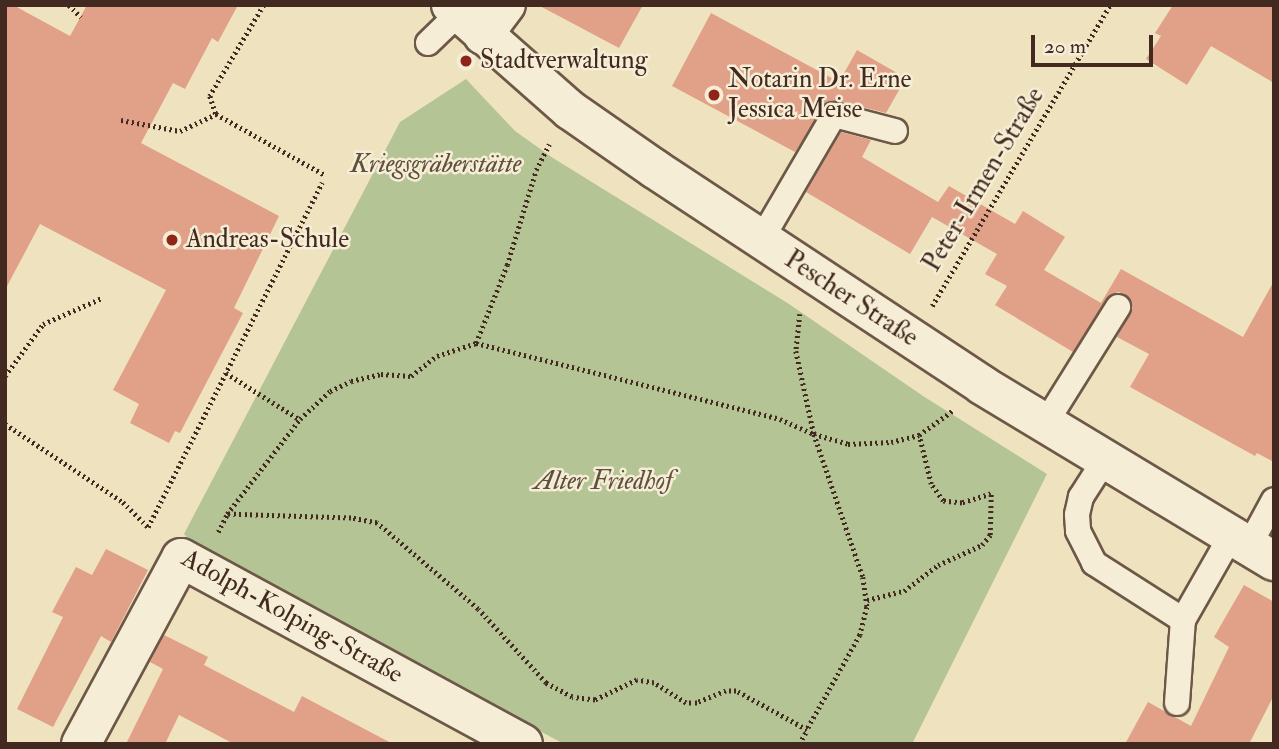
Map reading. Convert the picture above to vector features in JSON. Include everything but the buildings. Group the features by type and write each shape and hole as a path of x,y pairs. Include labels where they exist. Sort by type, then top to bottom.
{"street":[{"path":"464,18 506,5"},
{"name":"Pescher Straße","path":"464,18 570,110 761,240 982,385 1251,548"},
{"path":"81,744 181,558"},
{"name":"Adolph-Kolping-Straße","path":"181,558 523,744"}],"lane":[{"path":"428,43 464,18"},
{"path":"761,240 834,115 895,131"},
{"path":"1045,424 1118,307"},
{"path":"1104,461 1081,497 1077,515 1078,531 1094,563 1183,620"},
{"path":"1177,703 1183,620 1251,548 1274,500"}],"path":[{"path":"69,5 81,17"},
{"path":"264,5 210,96 216,114 325,175"},
{"name":"Peter-Irmen-Straße","path":"912,339 1110,5"},
{"path":"121,120 143,127 180,131 216,114"},
{"path":"476,343 504,274 543,156"},
{"path":"148,527 322,183"},
{"path":"799,744 860,635 867,600 863,577 814,435 796,351 796,331 812,273"},
{"path":"5,376 43,324 102,298"},
{"path":"807,730 736,691 726,691 697,704 687,703 654,683 642,680 627,683 595,700 572,697 547,683 478,608 377,523 351,518 227,514 300,419 318,400 351,381 381,374 411,376 437,356 476,343 780,419 831,442 863,444 919,435 982,385"},
{"path":"226,373 300,419"},
{"name":"Adolph-Kolping-Straße","path":"5,424 123,502 181,558"},
{"path":"867,600 904,591 938,565 982,545 990,535 991,494 962,503 943,501 931,484 919,435"}],"green space":[{"name":"Alter Friedhof","path":"466,79 515,131 553,158 789,304 923,396 1047,474 912,744 564,744 199,549 184,534 400,122"}],"place":[{"name":"Stadtverwaltung","path":"466,61"},
{"name":"Notarin Dr. Erne Jessica Meise","path":"714,95"},
{"name":"Andreas-Schule","path":"172,240"}],"park label":[{"name":"Kriegsgräberstätte","path":"436,165"}]}
